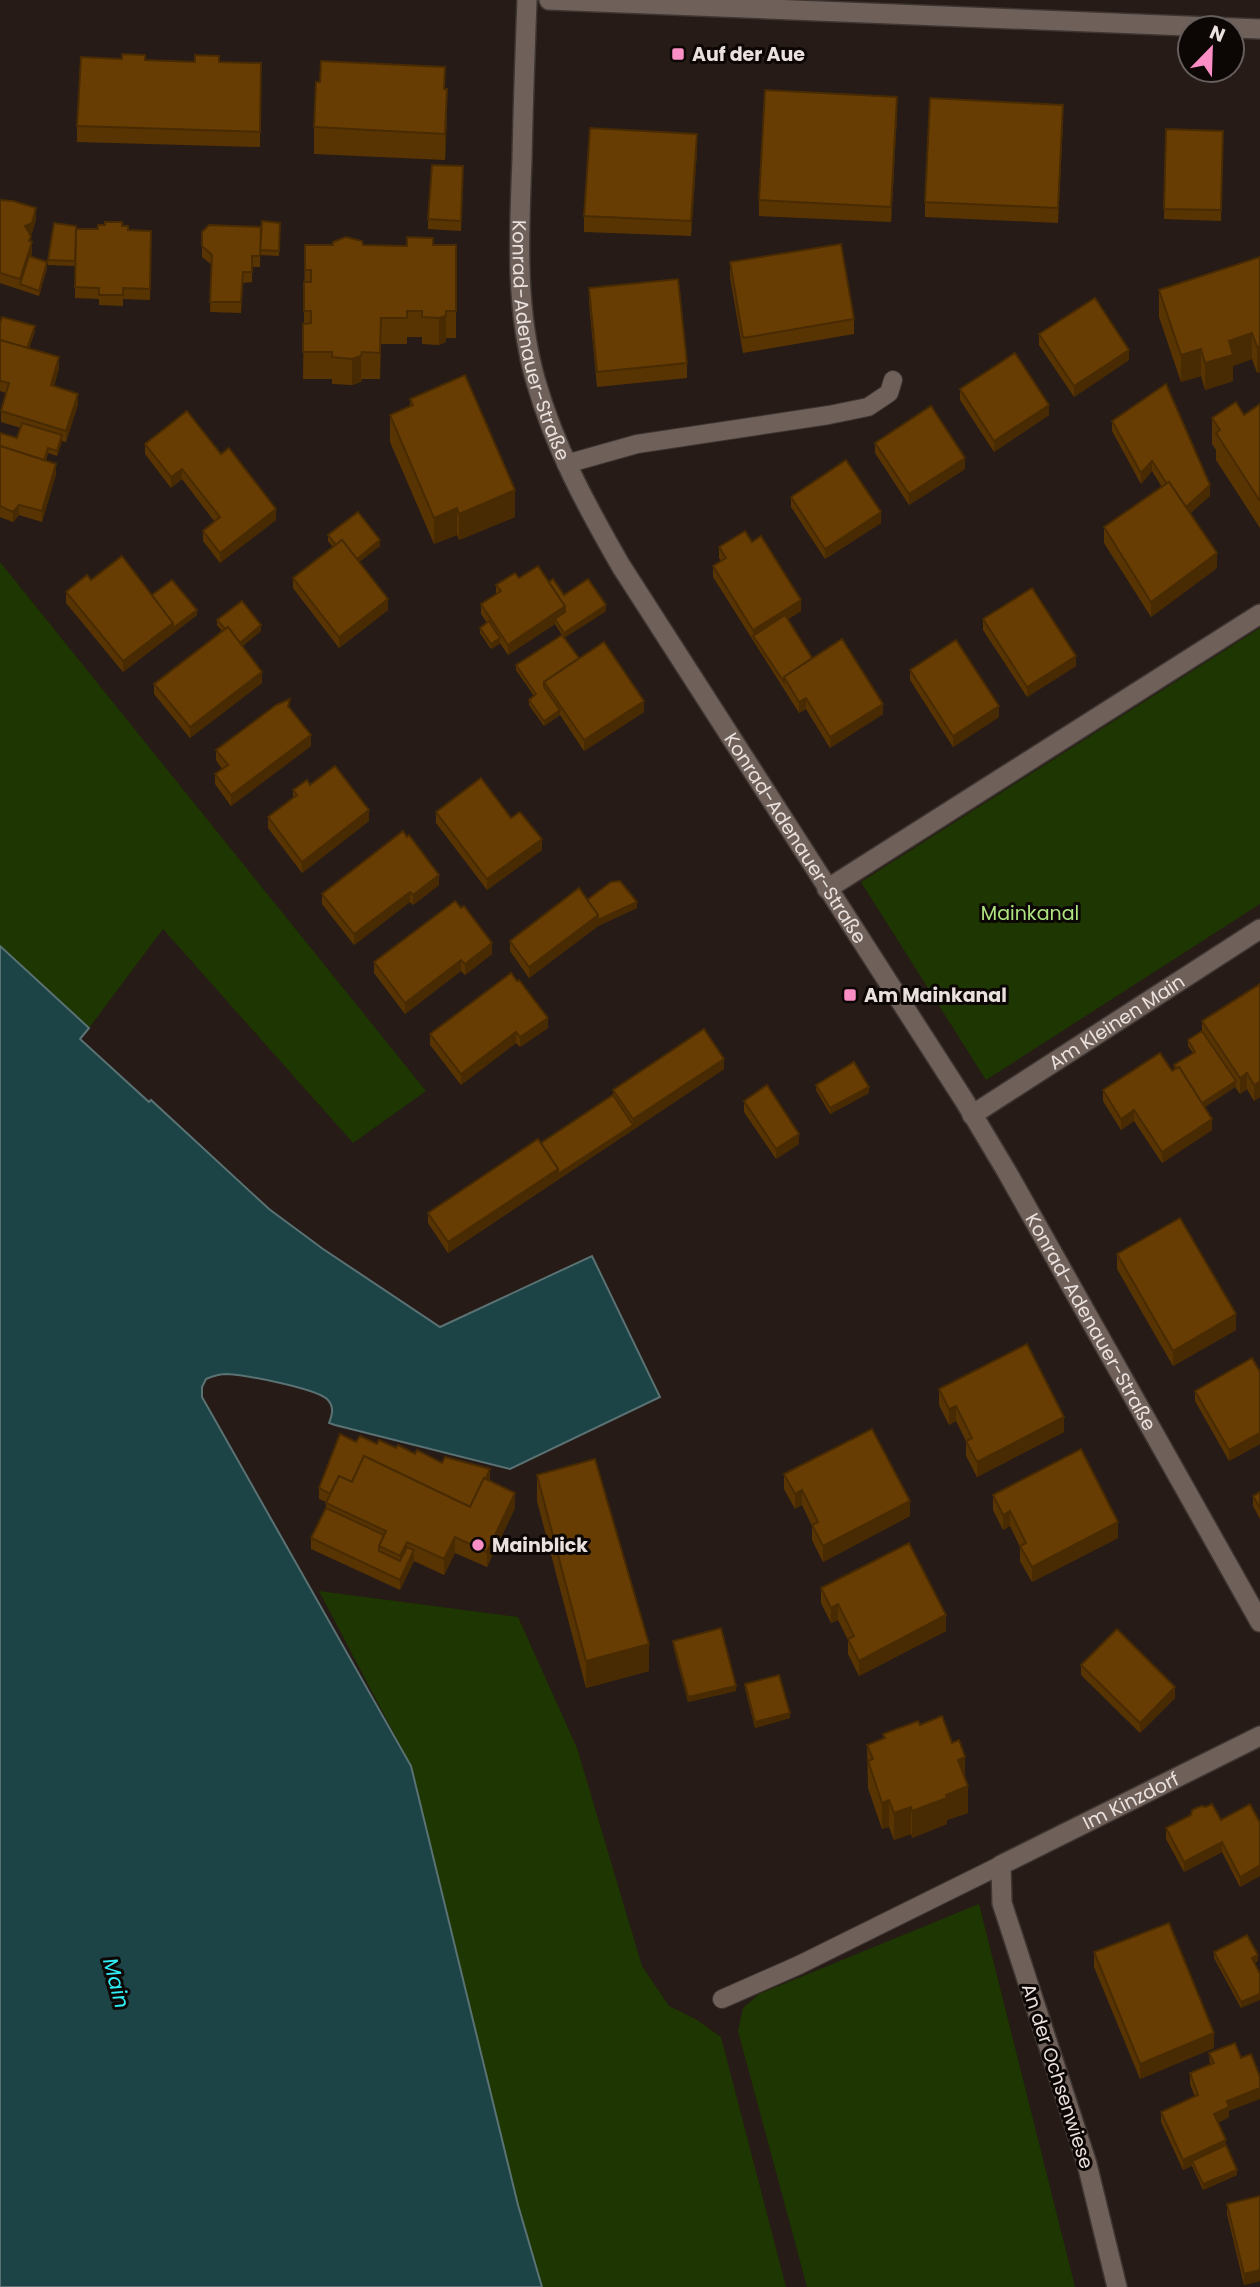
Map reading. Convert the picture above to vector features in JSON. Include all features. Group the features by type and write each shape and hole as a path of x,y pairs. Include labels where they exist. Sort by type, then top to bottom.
{"street":[{"name":"Konrad-Adenauer-Straße","path":"527,0 520,230 522,313 536,381 566,464 590,513 621,566 1007,1172 1260,1622"},
{"path":"549,0 1260,29"},
{"path":"827,889 1260,614"},
{"name":"Am Kleinen Main","path":"972,1115 1260,929"},
{"name":"Im Kinzdorf","path":"1001,1865 1260,1736"},
{"name":"An der Ochsenwiese","path":"1001,1865 1002,1903 1087,2164 1116,2287"}],"lane":[{"path":"566,464 637,444 868,407 889,393 893,380"},
{"path":"722,2000 812,1959 1001,1865"}],"green space":[{"path":"0,562 426,1091 353,1143 163,929 89,1028 0,946"},
{"name":"Mainkanal","path":"1260,628 1260,904 986,1080 861,882"},
{"path":"319,1591 518,1617 577,1748 642,1966 669,2006 697,2020 721,2037 786,2287 542,2287 518,2205 411,1766"},
{"path":"979,1904 1075,2287 807,2287 738,2031 743,2008 759,1994"}],"water":[{"name":"Main","path":"0,946 89,1028 80,1039 149,1102 151,1100 269,1209 323,1249 440,1327 592,1256 660,1397 510,1469 329,1423 332,1410 327,1399 295,1387 227,1374 206,1379 202,1387 202,1397 411,1766 518,2205 542,2287 0,2287"}],"building":[{"path":"122,54 145,55 145,60 195,62 195,55 219,56 219,62 261,63 260,132 77,126 81,57 122,59"},
{"path":"321,61 445,67 445,134 314,127 316,82 320,82"},
{"path":"765,90 897,97 891,207 759,200"},
{"path":"930,98 1063,105 1058,208 925,202"},
{"path":"590,128 697,134 691,221 584,216"},
{"path":"1166,129 1223,131 1221,210 1164,209"},
{"path":"432,165 463,166 461,221 428,219"},
{"path":"0,200 36,208 32,223 25,226 31,236 29,241 32,242 20,279 0,273"},
{"path":"262,221 280,223 279,251 260,250"},
{"path":"105,222 122,222 122,226 128,226 128,230 151,231 150,289 123,288 123,295 99,295 99,288 75,287 76,229 98,229 98,225 105,225"},
{"path":"54,223 76,226 75,261 48,260"},
{"path":"209,225 261,227 260,256 252,256 252,272 243,272 241,302 210,302 212,255 202,246 202,232"},
{"path":"346,237 362,241 363,245 407,246 407,237 433,238 433,245 456,245 456,311 446,311 446,316 439,318 422,317 422,311 407,311 407,318 381,318 380,353 362,352 361,356 352,359 332,357 332,352 303,352 303,324 311,323 311,311 304,311 304,282 311,282 311,270 305,270 305,245 333,245 333,242"},
{"path":"841,244 854,319 743,338 730,262"},
{"path":"29,256 47,262 39,291 20,284"},
{"path":"1260,257 1260,346 1257,347 1252,333 1229,341 1233,355 1205,363 1201,349 1181,355 1159,290"},
{"path":"678,279 687,363 597,372 589,288"},
{"path":"1095,298 1129,350 1074,386 1039,334"},
{"path":"2,317 35,326 27,348 0,340"},
{"path":"0,340 59,357 51,385 78,394 66,431 1,411 9,383 0,381"},
{"path":"1015,353 1049,405 994,441 960,389"},
{"path":"465,375 515,490 459,514 457,508 434,518 390,415 413,405 410,399"},
{"path":"1166,384 1210,485 1186,507 1152,461 1141,473 1112,421"},
{"path":"1236,402 1244,415 1260,404 1260,501 1216,433 1220,430 1212,418"},
{"path":"931,406 965,458 909,494 875,443"},
{"path":"187,411 221,454 229,448 276,509 220,553 203,531 220,517 182,469 171,477 145,444"},
{"path":"22,423 62,435 57,451 48,448 44,460 0,446 0,433 17,438"},
{"path":"0,446 56,464 42,511 19,505 13,512 0,506"},
{"path":"846,460 881,512 825,549 791,497"},
{"path":"1169,482 1217,553 1151,602 1104,527"},
{"path":"358,512 380,540 357,559 342,540 336,545 328,535"},
{"path":"745,531 752,542 761,536 801,600 753,630 713,566 726,558 719,547"},
{"path":"342,540 388,599 339,637 293,578"},
{"path":"122,556 173,623 123,661 66,592 87,575 91,580"},
{"path":"538,566 565,606 508,645 481,604 501,591 496,585 515,573 519,578"},
{"path":"553,579 564,595 588,579 606,605 564,633 555,619 565,612 565,606 549,582"},
{"path":"172,580 197,610 173,628 173,623 152,595"},
{"path":"1032,588 1076,656 1027,687 983,619"},
{"path":"242,601 261,625 240,643 228,627 225,629 217,620"},
{"path":"785,615 812,658 784,677 784,682 753,636"},
{"path":"489,621 500,638 491,644 480,628"},
{"path":"228,627 262,672 190,727 154,684"},
{"path":"562,635 579,658 544,682 544,687 560,710 544,721 529,700 536,694 516,665"},
{"path":"842,639 883,704 830,737 806,698 799,702 784,677"},
{"path":"956,640 999,706 953,736 910,670"},
{"path":"604,642 644,701 584,740 544,682"},
{"path":"290,699 288,706 311,735 231,795 215,774 228,765 216,750 276,705"},
{"path":"335,766 369,810 302,862 268,817 297,795 293,790 307,780 310,785"},
{"path":"481,778 511,818 520,812 542,839 487,879 436,812"},
{"path":"403,831 407,837 409,835 439,875 413,895 410,892 354,934 322,894"},
{"path":"620,881 637,902 598,920 598,915 587,900 611,882"},
{"path":"579,888 598,915 529,967 510,941"},
{"path":"455,901 461,908 464,906 492,943 465,964 461,960 405,1003 374,962"},
{"path":"511,973 548,1018 520,1037 516,1032 461,1074 430,1034"},
{"path":"1260,984 1260,1082 1254,1085 1247,1073 1240,1078 1202,1021"},
{"path":"704,1029 724,1059 633,1119 613,1090"},
{"path":"1202,1031 1236,1081 1202,1103 1179,1067 1174,1065 1195,1052 1188,1040"},
{"path":"1160,1053 1172,1071 1179,1067 1212,1119 1162,1152 1134,1110 1121,1119 1103,1090"},
{"path":"854,1062 869,1087 830,1108 816,1085"},
{"path":"767,1085 799,1134 776,1149 744,1101"},
{"path":"613,1095 633,1125 558,1174 558,1169 541,1143"},
{"path":"538,1139 558,1169 448,1242 428,1213"},
{"path":"1180,1218 1236,1314 1173,1351 1117,1254"},
{"path":"1027,1344 1064,1417 977,1462 966,1441 972,1438 956,1406 949,1409 939,1389"},
{"path":"1252,1358 1260,1372 1260,1433 1229,1450 1195,1391"},
{"path":"872,1429 910,1501 823,1546 812,1525 818,1522 802,1490 795,1494 784,1474"},
{"path":"340,1434 356,1442 360,1436 377,1444 379,1440 396,1448 398,1445 415,1454 417,1450 442,1463 445,1457 490,1469 470,1507 364,1456 352,1482 339,1476 330,1494 319,1488"},
{"path":"1081,1449 1118,1522 1032,1567 1020,1546 1026,1543 1010,1511 1003,1515 993,1495"},
{"path":"364,1456 470,1507 484,1478 515,1493 487,1552 455,1537 444,1559 407,1542 400,1556 379,1546 386,1531 326,1503 339,1476 352,1482"},
{"path":"595,1459 649,1644 586,1661 537,1475"},
{"path":"1260,1492 1260,1508 1253,1496"},
{"path":"326,1508 384,1535 379,1551 400,1561 407,1547 414,1550 400,1580 311,1538"},
{"path":"909,1543 946,1615 859,1661 848,1639 854,1636 838,1604 831,1608 821,1588"},
{"path":"721,1628 736,1686 688,1697 673,1641"},
{"path":"1117,1629 1175,1687 1140,1723 1081,1665"},
{"path":"779,1675 790,1713 755,1722 745,1684"},
{"path":"942,1716 952,1743 959,1740 965,1757 958,1760 968,1786 946,1795 947,1798 912,1811 911,1807 894,1813 889,1800 882,1803 868,1761 873,1759 867,1745 885,1738 883,1734 918,1721 920,1725"},
{"path":"1212,1804 1221,1820 1250,1804 1260,1823 1260,1865 1240,1877 1222,1842 1184,1862 1166,1828 1191,1815 1192,1810"},
{"path":"1169,1923 1214,2033 1140,2064 1094,1952"},
{"path":"1247,1935 1258,1955 1252,1958 1260,1974 1260,1994 1241,2002 1214,1952"},
{"path":"1235,2043 1241,2058 1251,2054 1260,2077 1260,2088 1227,2101 1229,2107 1214,2114 1226,2140 1183,2160 1161,2112 1198,2095 1190,2073 1214,2063 1209,2053"},
{"path":"1226,2145 1237,2170 1203,2184 1192,2161"},
{"path":"1260,2196 1260,2270 1244,2274 1227,2204"}],"place":[{"name":"Auf der Aue","path":"678,54"},
{"name":"Am Mainkanal","path":"850,995"},
{"name":"Mainblick","path":"478,1545"}]}
